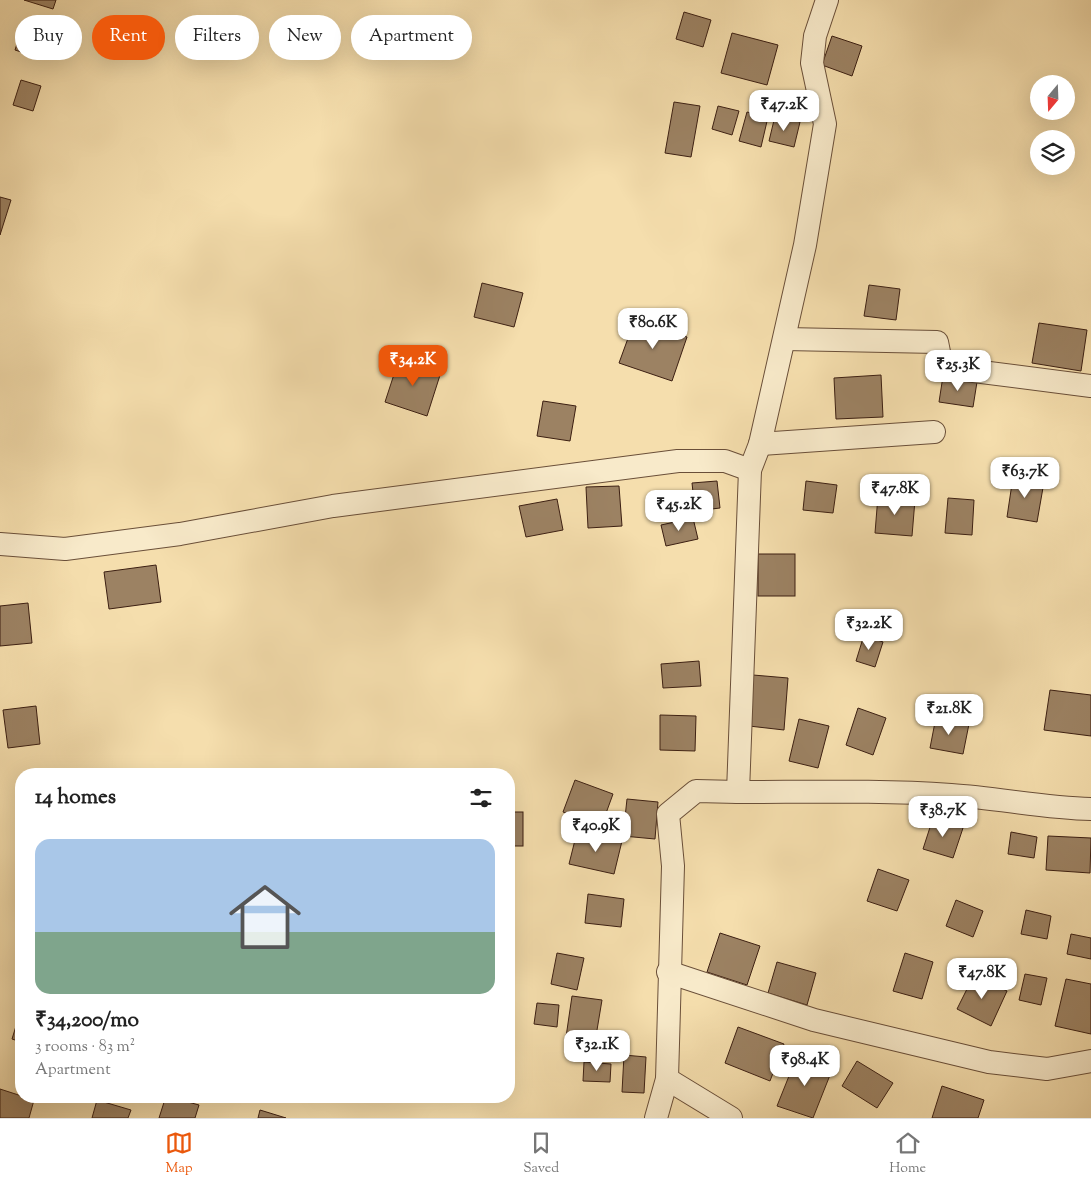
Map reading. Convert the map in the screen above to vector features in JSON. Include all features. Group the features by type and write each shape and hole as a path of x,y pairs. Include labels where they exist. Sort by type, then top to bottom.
{"street":[{"path":"738,792 750,470 760,444 806,245 825,124 812,63 815,36 827,0"},
{"path":"785,339 936,342 942,367 1091,386"},
{"path":"760,444 934,432"},
{"path":"0,544 65,549 180,534 333,506 678,461 724,462 750,470"},
{"path":"656,1118 667,1079 668,972 673,866 668,814 696,791 952,795 1052,808 1091,809"},
{"path":"668,972 814,1020 989,1062 1047,1069 1091,1060"},
{"path":"667,1079 731,1118"}],"building":[{"path":"24,0 56,0 53,9"},
{"path":"684,12 711,20 703,47 676,39"},
{"path":"732,33 778,45 767,85 721,73"},
{"path":"832,36 862,46 852,76 822,65"},
{"path":"21,80 41,86 33,111 13,105"},
{"path":"674,102 700,106 691,157 665,153"},
{"path":"718,106 739,111 732,135 712,129"},
{"path":"747,112 768,117 761,147 739,141"},
{"path":"775,116 800,122 794,147 769,141"},
{"path":"0,197 11,200 0,235"},
{"path":"482,283 523,293 514,327 474,317"},
{"path":"869,285 900,289 896,320 864,316"},
{"path":"635,319 687,337 672,381 619,363"},
{"path":"1039,323 1087,330 1081,371 1032,363"},
{"path":"399,359 441,372 427,416 385,402"},
{"path":"881,375 883,417 836,419 834,378"},
{"path":"943,376 977,382 973,407 939,402"},
{"path":"543,401 576,406 570,441 537,436"},
{"path":"1013,477 1044,482 1037,522 1007,517"},
{"path":"717,481 720,508 695,511 692,483"},
{"path":"806,481 837,485 833,513 803,510"},
{"path":"619,486 622,526 588,528 586,487"},
{"path":"878,496 915,500 912,536 875,533"},
{"path":"948,498 974,500 972,535 945,533"},
{"path":"557,499 563,530 526,537 519,506"},
{"path":"693,518 698,539 666,546 661,525"},
{"path":"758,554 795,554 795,596 758,596"},
{"path":"156,565 161,602 109,609 104,572"},
{"path":"28,603 32,643 0,646 0,606"},
{"path":"864,635 883,642 875,667 856,661"},
{"path":"699,661 701,686 663,688 661,664"},
{"path":"753,675 788,678 784,730 749,726"},
{"path":"1050,690 1091,695 1091,736 1044,730"},
{"path":"36,706 40,744 8,748 3,710"},
{"path":"858,708 886,718 873,755 846,745"},
{"path":"660,715 696,716 695,751 660,750"},
{"path":"936,717 969,724 963,754 930,748"},
{"path":"799,719 829,726 818,768 789,761"},
{"path":"575,780 613,794 601,827 563,812"},
{"path":"627,799 658,802 655,839 623,836"},
{"path":"515,812 523,812 523,846 515,846"},
{"path":"933,818 963,828 953,858 923,849"},
{"path":"577,832 622,841 614,874 569,864"},
{"path":"1011,832 1037,837 1034,858 1008,854"},
{"path":"1048,836 1091,838 1090,873 1046,870"},
{"path":"878,869 909,880 897,911 867,901"},
{"path":"588,894 624,899 621,927 585,923"},
{"path":"956,900 983,911 973,937 946,926"},
{"path":"1026,910 1051,916 1047,939 1021,934"},
{"path":"720,933 760,946 747,985 707,972"},
{"path":"1071,934 1091,938 1091,959 1067,954"},
{"path":"557,953 584,958 577,990 551,984"},
{"path":"905,953 933,962 922,999 893,991"},
{"path":"777,962 816,973 807,1005 768,993"},
{"path":"1025,974 1047,978 1041,1005 1019,1000"},
{"path":"974,975 1007,991 991,1026 957,1009"},
{"path":"1066,979 1091,984 1091,1034 1055,1026"},
{"path":"572,996 602,1000 595,1042 566,1037"},
{"path":"537,1003 559,1005 557,1027 534,1024"},
{"path":"738,1027 784,1044 770,1081 725,1063"},
{"path":"15,1029 15,1040 12,1039"},
{"path":"624,1055 646,1057 644,1093 622,1092"},
{"path":"797,1056 832,1070 813,1118 777,1106"},
{"path":"857,1061 893,1083 877,1108 842,1086"},
{"path":"584,1062 611,1064 610,1082 583,1081"},
{"path":"942,1086 984,1100 978,1118 932,1118"},
{"path":"0,1089 15,1094 15,1103 33,1103 29,1118 0,1118"},
{"path":"96,1103 107,1103 131,1110 128,1118 92,1118"},
{"path":"164,1103 192,1103 199,1105 195,1118 159,1118"},
{"path":"260,1110 286,1118 258,1118"}]}
